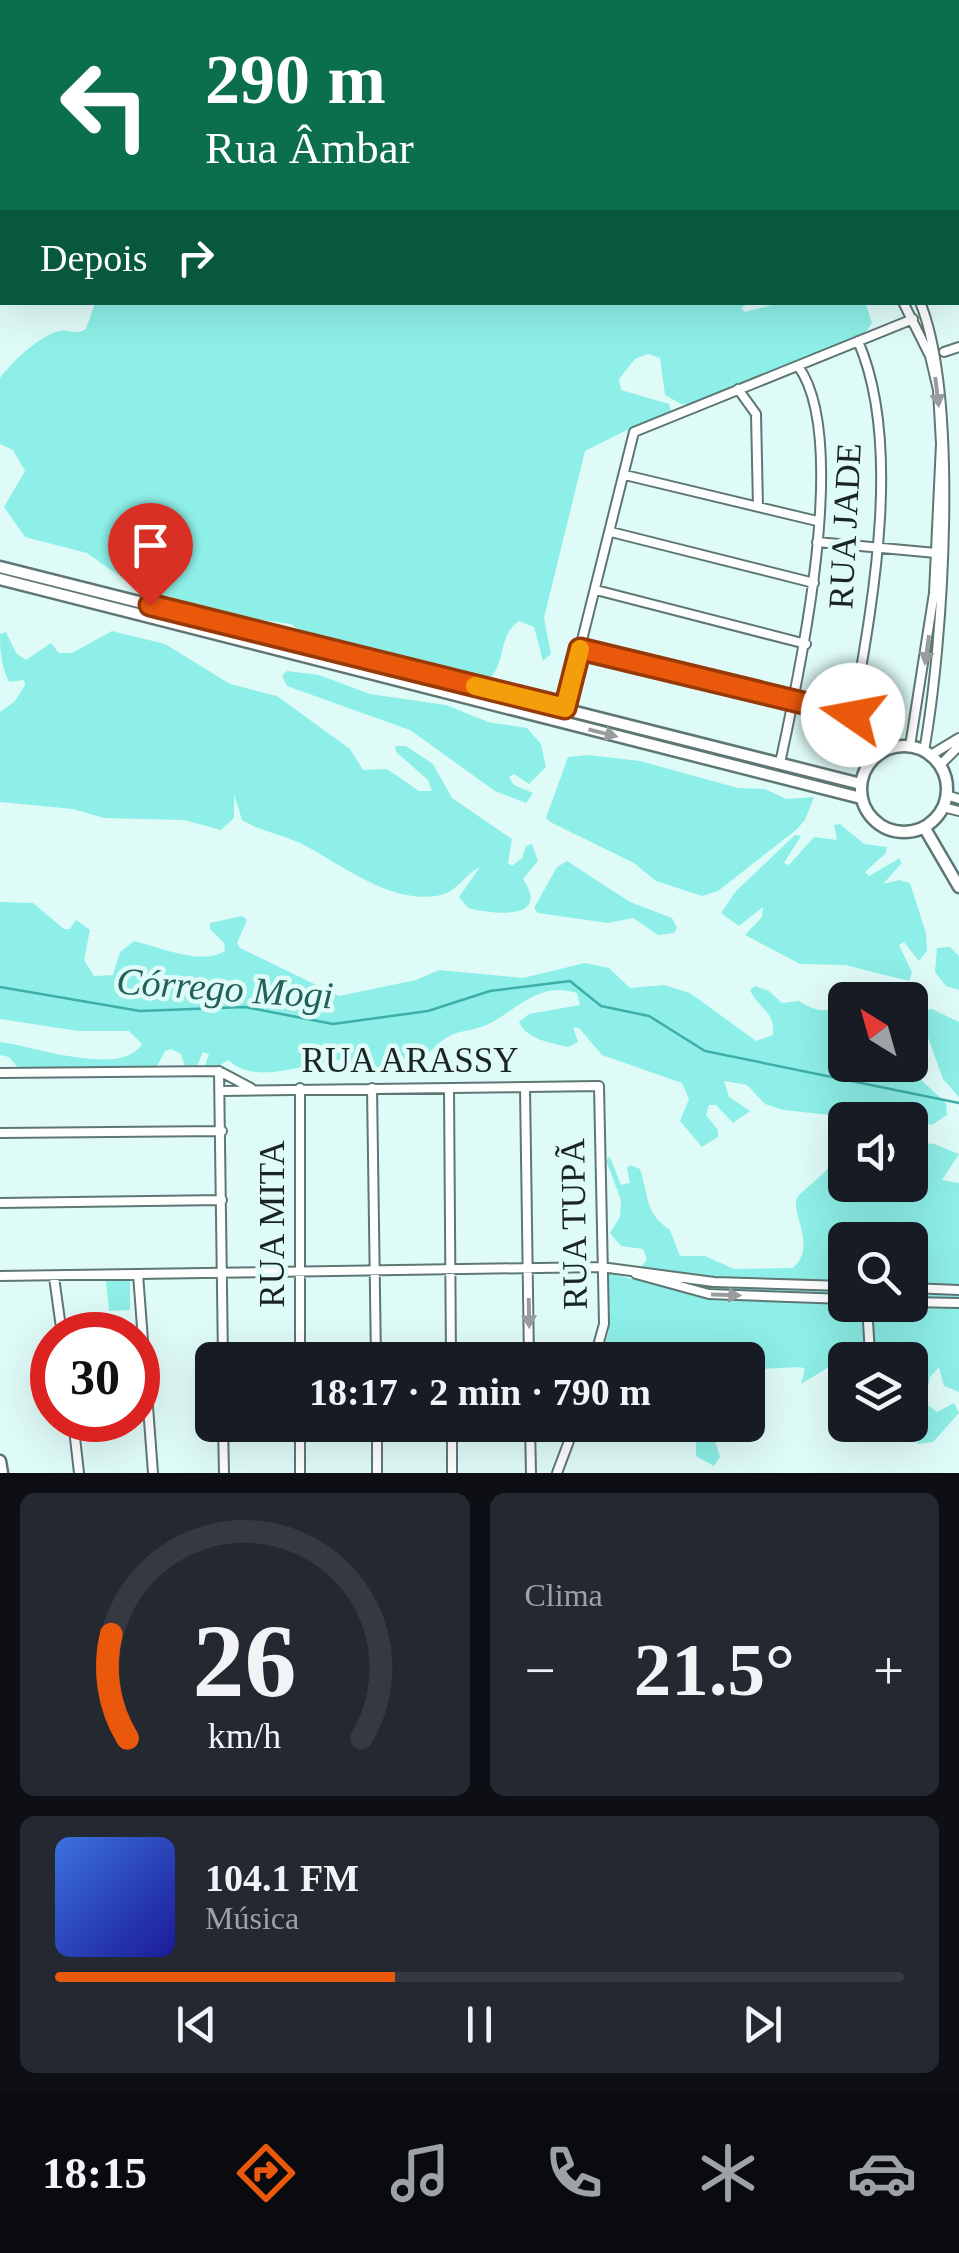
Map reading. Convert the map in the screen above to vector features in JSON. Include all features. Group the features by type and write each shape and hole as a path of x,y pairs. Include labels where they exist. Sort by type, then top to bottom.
{"main road":[{"path":"0,567 861,784"},
{"path":"0,580 861,798"},
{"path":"910,746 927,753 940,766 945,801 924,827 906,832 887,829 872,818 861,798 861,784 878,755 910,746"},
{"path":"924,827 959,887"},
{"path":"0,1461 2,1473"}],"street":[{"path":"904,305 930,356 938,390 934,599 910,746"},
{"path":"921,305 944,352 952,396"},
{"path":"565,708 634,432 912,319"},
{"name":"RUA JADE","path":"793,702 853,715 877,548 876,394 858,341"},
{"path":"944,352 959,347"},
{"path":"780,763 806,644 817,542 820,430 816,396 798,366"},
{"path":"738,389 756,414 758,506"},
{"path":"927,753 947,601 955,452"},
{"path":"625,475 817,522"},
{"path":"938,499 950,497 954,504"},
{"path":"611,532 814,582"},
{"path":"817,542 936,552"},
{"path":"596,590 806,644"},
{"path":"934,599 947,601"},
{"path":"580,649 793,702"},
{"path":"927,753 959,738"},
{"path":"940,766 959,746"},
{"path":"945,801 959,799"},
{"path":"945,801 959,811"},
{"path":"0,1073 219,1071 255,1090"},
{"path":"219,1071 223,1342"},
{"name":"RUA ARASSY","path":"222,1091 599,1086"},
{"name":"RUA TUPÃ","path":"599,1086 604,1324 599,1342"},
{"path":"524,1087 530,1342"},
{"name":"RUA MITA","path":"300,1088 300,1342"},
{"path":"372,1088 376,1342"},
{"path":"449,1088 451,1342"},
{"path":"0,1133 222,1131"},
{"path":"0,1203 222,1200"},
{"path":"0,1276 601,1266 714,1282 828,1285"},
{"path":"632,1272 658,1283 709,1294 828,1298"},
{"path":"138,1274 153,1473"},
{"path":"54,1277 59,1312"},
{"path":"928,1289 959,1290"},
{"path":"928,1302 959,1303"},
{"path":"75,1442 79,1473"},
{"path":"223,1442 224,1473"},
{"path":"300,1442 300,1473"},
{"path":"377,1442 377,1473"},
{"path":"452,1442 452,1473"},
{"path":"530,1442 531,1473"},
{"path":"557,1473 568,1442"}],"shaded area":[{"path":"94,305 746,305 741,308 745,312 772,305 866,305 872,323 865,333 695,404 681,404 665,395 660,358 648,354 635,359 619,379 621,390 669,404 672,414 641,423 585,451 544,618 551,654 543,661 534,627 519,621 508,634 489,679 418,661 321,645 291,624 247,618 135,587 87,553 25,537 4,507 25,471 13,450 0,444 0,378 25,351 48,335 86,329"},
{"path":"112,631 165,644 230,684 277,696 350,749 363,770 387,769 419,791 432,791 428,780 396,752 395,746 406,746 433,764 452,798 512,839 508,863 512,866 522,858 526,846 532,844 538,861 523,879 530,903 524,909 503,913 468,908 459,897 480,867 450,891 436,896 418,897 382,888 300,843 242,820 234,794 234,818 221,830 184,820 104,818 73,809 0,802 0,712 15,701 25,685 24,680 9,682 0,634 6,632 16,653 26,660 51,643 59,653 72,653"},
{"path":"287,671 319,675 370,694 446,705 488,722 527,728 541,744 546,767 529,784 514,774 509,777 514,785 533,793 526,803 495,791 410,730 287,686 282,676"},
{"path":"588,755 640,761 738,788 765,789 786,799 814,797 805,820 796,830 718,891 702,896 656,881 634,863 546,818 568,757"},
{"path":"840,824 864,844 887,847 886,853 865,872 869,876 900,858 901,864 883,884 899,880 910,883 926,933 927,951 919,961 904,942 899,945 912,972 909,981 845,965 800,964 745,935 762,917 763,907 739,926 721,913 736,891 795,835 801,836 784,863 789,865 814,837 837,840 834,825"},
{"path":"567,861 630,902 672,918 677,928 674,933 658,935 633,918 608,923 538,913 534,908 557,867"},
{"path":"0,902 33,903 64,929 70,929 76,920 90,930 84,960 94,976 113,975 120,952 134,941 193,956 225,951 210,923 242,916 247,920 237,943 240,948 339,996 416,980 439,970 523,978 585,963 609,968 630,988 664,985 690,993 756,1041 773,1035 773,1027 750,990 755,986 769,991 782,1003 799,1001 828,1009 828,1082 923,1082 946,1103 947,1115 928,1124 928,1102 828,1102 828,1115 783,1110 765,1104 747,1085 724,1081 729,1097 750,1111 733,1123 716,1105 709,1105 706,1115 718,1130 718,1137 702,1147 680,1121 689,1099 682,1083 602,1055 579,1028 573,1027 578,1042 568,1047 540,1039 522,1028 519,1022 529,1014 580,1005 577,993 563,990 538,994 484,1026 451,1035 415,1062 408,1063 400,1053 393,1054 381,1069 368,1075 345,1060 269,1072 240,1068 228,1060 214,1069 204,1068 209,1054 203,1052 196,1068 186,1070 181,1054 171,1049 165,1051 156,1068 143,1071 20,1070 9,1057 0,1055 0,1042 97,1059 131,1054 142,1044 129,1031 78,1031 0,1019"},
{"path":"950,947 959,956 959,990 946,986 935,972 937,948"},
{"path":"928,1010 959,1022 959,1097 943,1079 928,1038"},
{"path":"928,1144 959,1154 942,1180 959,1183 959,1392 944,1386 939,1367 930,1377 928,1387 928,1342 828,1342 828,1368 801,1384 805,1369 765,1369 765,1342 606,1342 607,1273 633,1279 647,1259 643,1249 621,1246 610,1233 620,1217 621,1200 606,1160 610,1157 621,1185 630,1183 630,1165 640,1169 651,1210 670,1230 680,1256 705,1256 734,1269 793,1268 803,1251 796,1208 802,1193 828,1168 828,1202 928,1202"},
{"path":"130,1279 130,1310 109,1311 106,1281"},
{"path":"954,1403 959,1413 933,1442 917,1444 928,1442 928,1405 937,1412"},
{"path":"696,1442 715,1442 720,1457 714,1466 696,1456"}],"waterway":[{"name":"Córrego Mogi","path":"0,987 140,1011 245,1007 333,1024 428,1011 490,991 570,981 601,1006 649,1016 705,1051 959,1103"}],"slow traffic":[{"path":"475,686 565,708 580,649"}],"route":[{"path":"150,605 302,646 565,708 580,649 853,715"}]}
